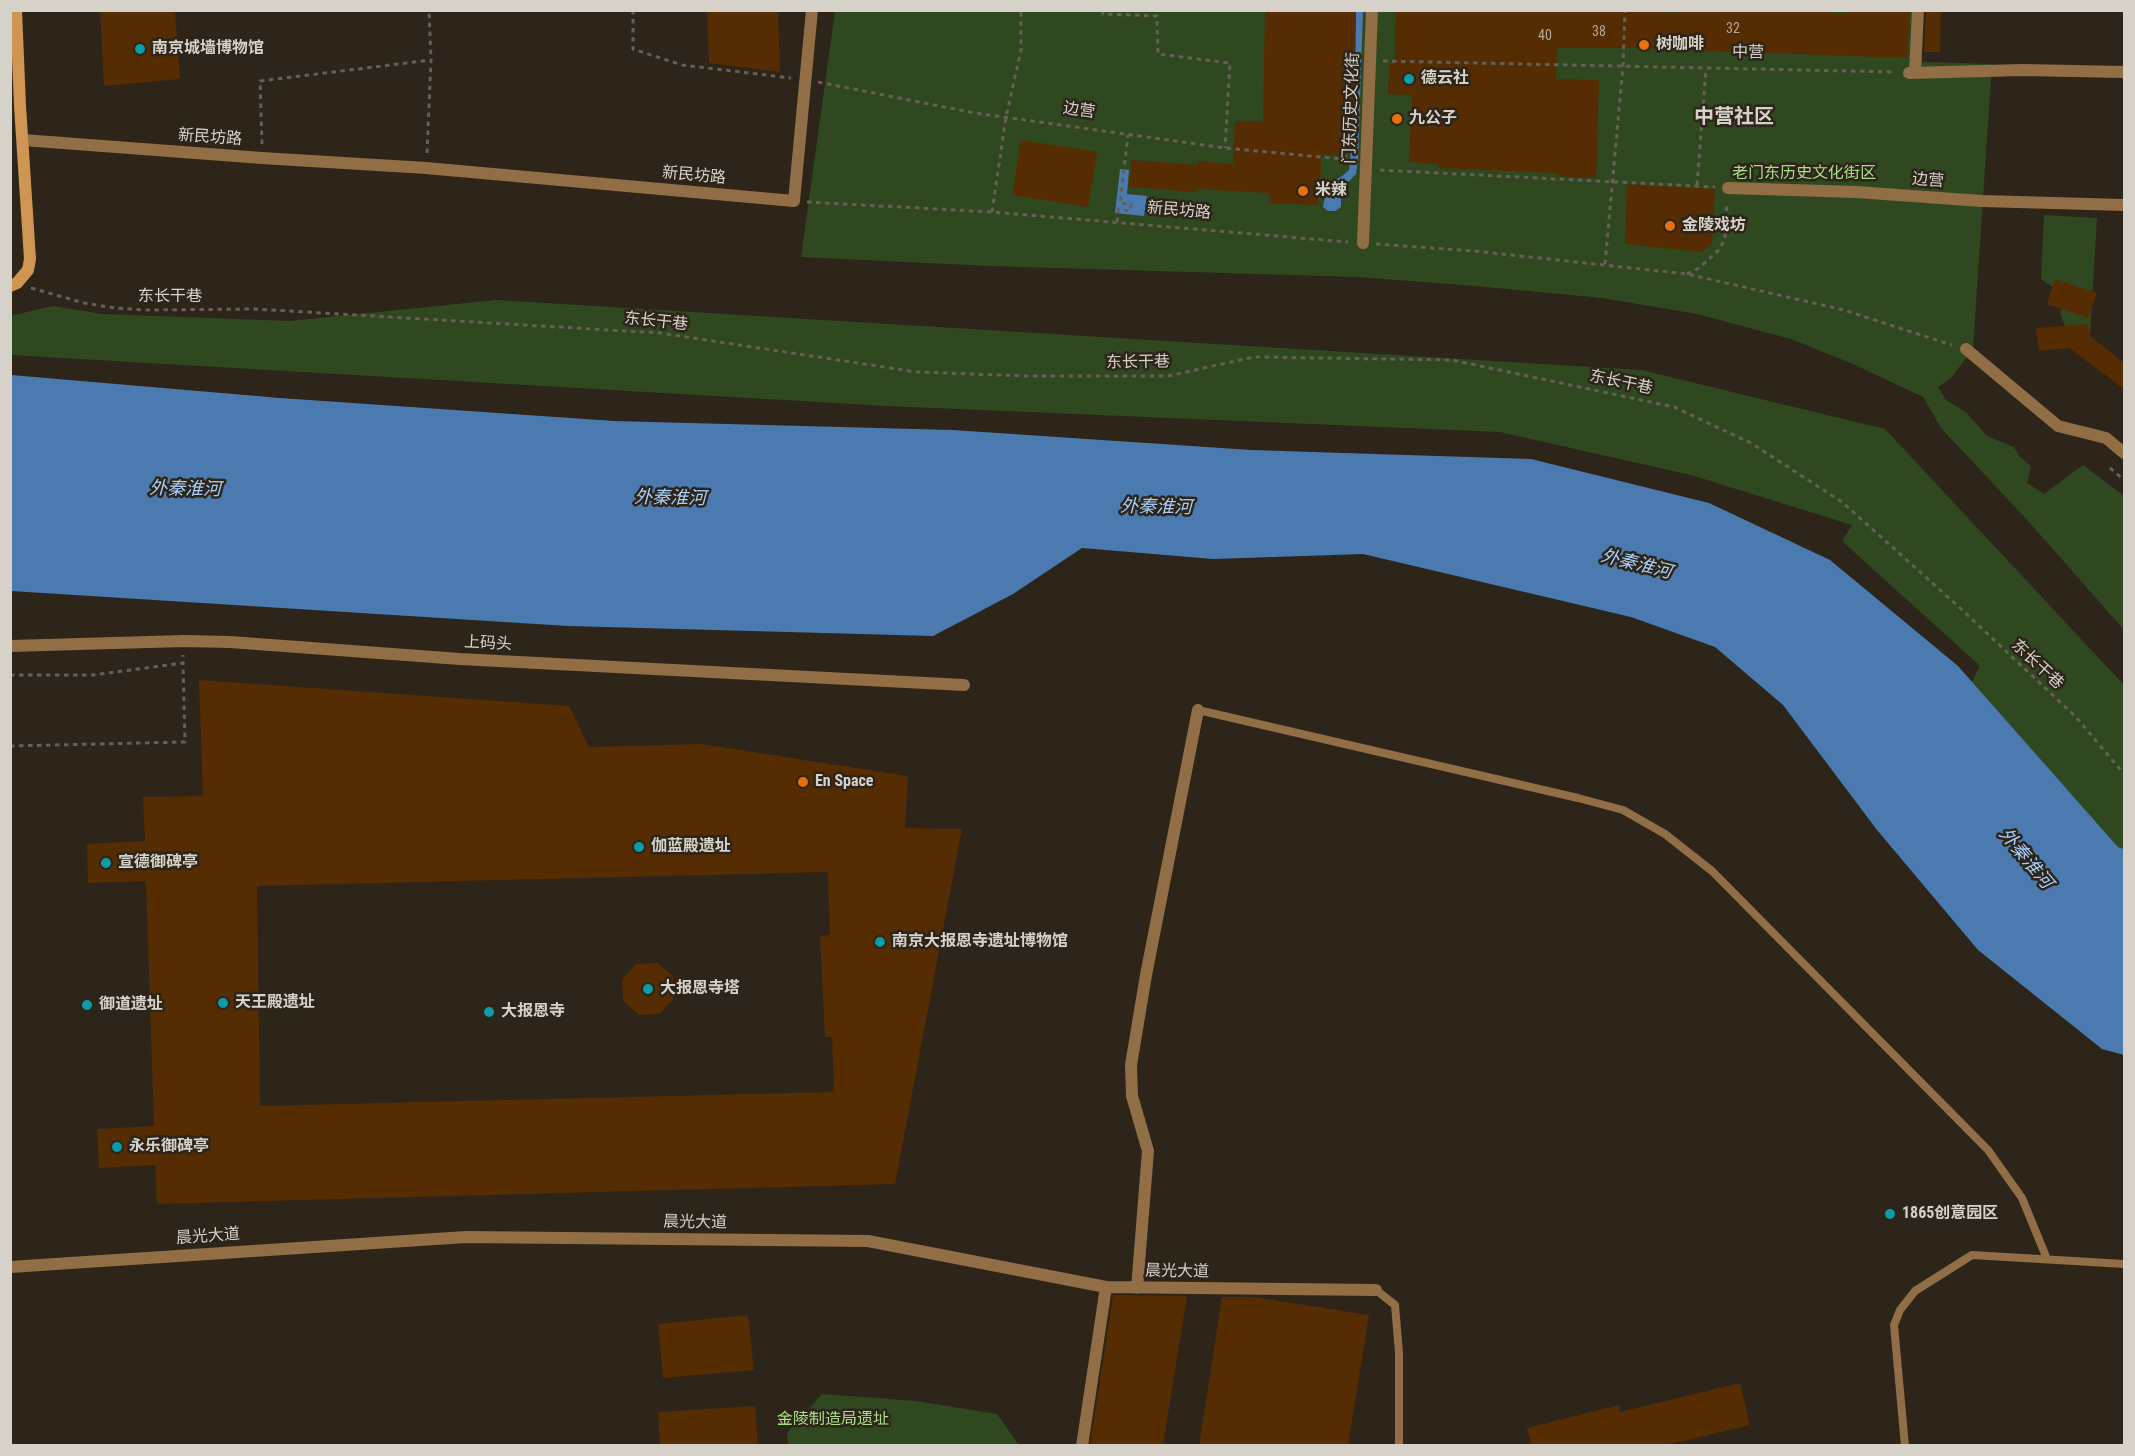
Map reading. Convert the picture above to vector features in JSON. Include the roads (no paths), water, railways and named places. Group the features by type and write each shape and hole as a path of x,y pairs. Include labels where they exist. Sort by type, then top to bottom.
{"main road":[{"path":"14,284 28,270 30,259 16,10"}],"street":[{"name":"新民坊路","path":"23,140 426,168 794,201 812,10"},
{"name":"门东历史文化街","path":"1363,243 1372,10"},
{"path":"1918,10 1912,72 2023,70 2124,72"},
{"name":"边营","path":"1728,188 1856,192 1982,201 2124,205"},
{"path":"1966,349 2058,426 2106,438 2124,439"},
{"path":"2106,438 2124,453"},
{"name":"上码头","path":"10,646 184,641 230,642 460,659 964,685"},
{"path":"1137,1288 1148,1151 1132,1096 1131,1065 1146,975 1198,710"},
{"name":"晨光大道","path":"10,1267 466,1237 868,1241 1106,1287 1376,1290"},
{"path":"1082,1446 1106,1287"}],"lane":[{"path":"1198,710 1612,807 1623,810 1665,834 1712,871 1988,1150 2022,1198 2047,1259"},
{"path":"1905,1446 1894,1325 1900,1310 1915,1291 1972,1255 2124,1263"},
{"path":"1376,1290 1395,1305 1399,1353 1399,1446"}],"water":[{"path":"1356,11 1363,11 1358,160 1356,174 1341,190 1341,207 1335,211 1328,211 1323,207 1325,196 1320,191 1322,186 1341,177 1349,170 1355,96"},
{"path":"1120,169 1129,170 1127,194 1147,196 1144,216 1115,213"},
{"name":"外秦淮河","path":"11,375 280,398 614,421 953,430 1251,450 1531,459 1709,503 1830,560 1958,666 2118,847 2124,849 2124,1055 2102,1049 1978,950 1877,830 1783,705 1715,647 1631,617 1363,554 1213,559 1082,548 1013,594 933,636 568,626 11,591"}],"place":[{"name":"树咖啡","path":"1644,45"},
{"name":"南京城墙博物馆","path":"140,49"},
{"name":"德云社","path":"1409,79"},
{"name":"九公子","path":"1397,119"},
{"name":"米辣","path":"1303,191"},
{"name":"金陵戏坊","path":"1670,226"},
{"name":"En Space","path":"803,782"},
{"name":"伽蓝殿遗址","path":"639,847"},
{"name":"宣德御碑亭","path":"106,863"},
{"name":"南京大报恩寺遗址博物馆","path":"880,942"},
{"name":"大报恩寺塔","path":"648,989"},
{"name":"天王殿遗址","path":"223,1003"},
{"name":"御道遗址","path":"87,1005"},
{"name":"大报恩寺","path":"489,1012"},
{"name":"永乐御碑亭","path":"117,1147"},
{"name":"1865创意园区","path":"1890,1214"}],"district":[{"name":"中营社区","path":"1734,118"}],"park label":[{"name":"老门东历史文化街区","path":"1804,174"},
{"name":"金陵制造局遗址","path":"833,1420"}]}
